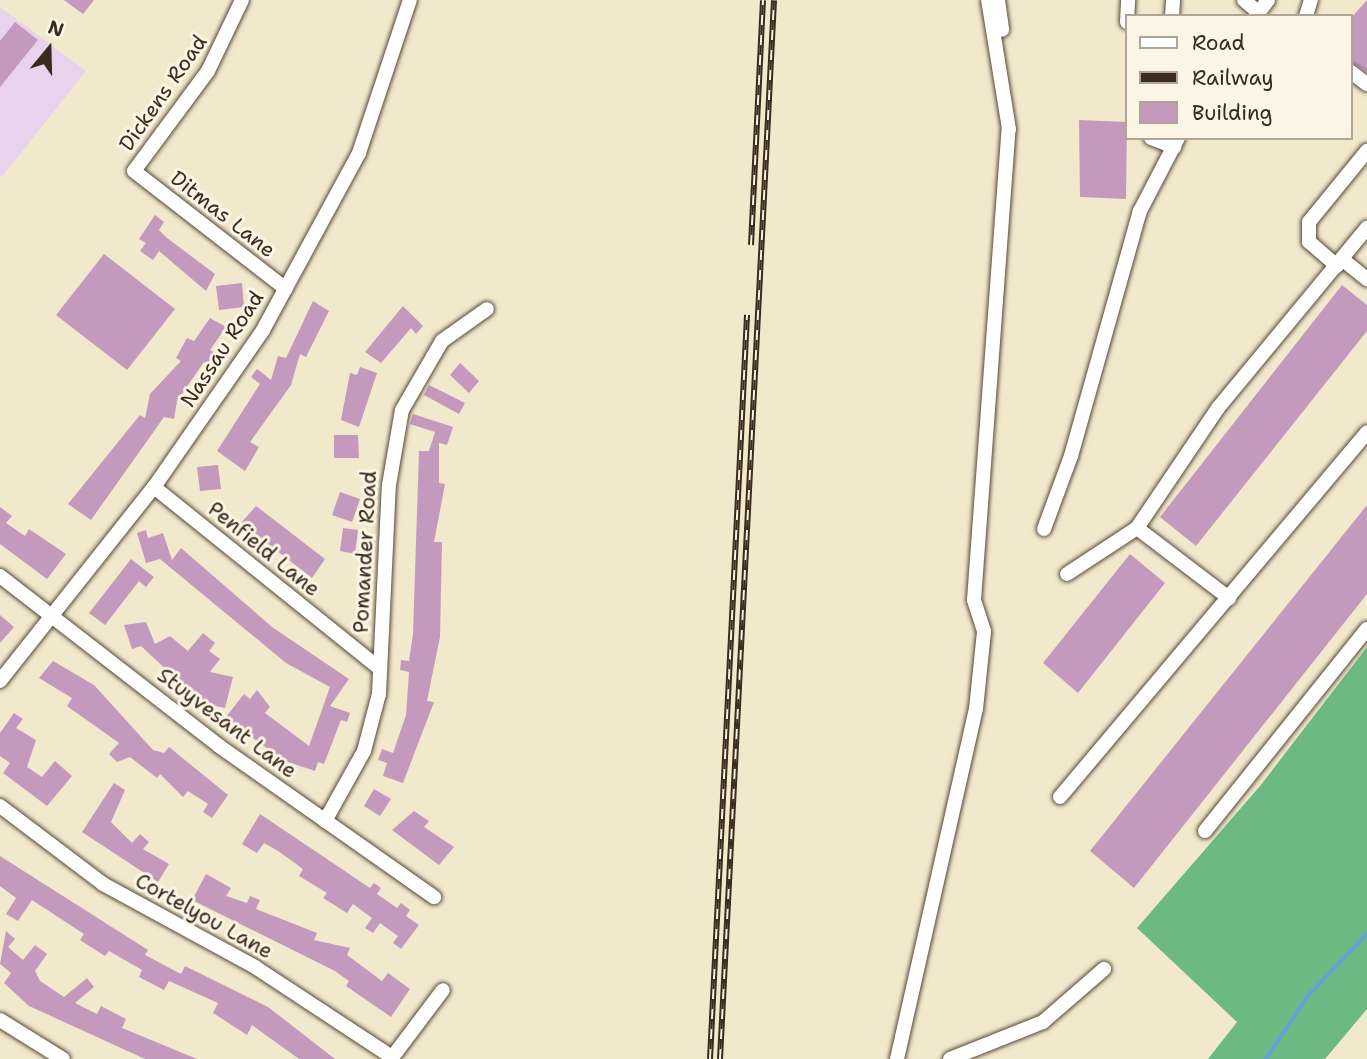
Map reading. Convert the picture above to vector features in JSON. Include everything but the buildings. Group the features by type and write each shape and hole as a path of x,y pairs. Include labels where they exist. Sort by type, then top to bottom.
{"street":[{"name":"Dickens Road","path":"134,172 208,71 242,0"},
{"name":"Nassau Road","path":"0,681 154,487 286,289 359,152 410,0"},
{"path":"897,1059 975,709 984,631 974,600 1009,129 988,0"},
{"path":"998,0 1007,61"},
{"path":"1244,0 1260,9"},
{"path":"1044,529 1072,456 1140,211 1174,141"},
{"path":"1367,151 1309,222 1309,242 1367,279"},
{"name":"Ditmas Lane","path":"134,172 286,289"},
{"path":"1068,575 1137,528 1219,408 1367,228"},
{"name":"Pomander Road","path":"325,821 364,751 380,669 388,485 402,410 442,341 487,309"},
{"path":"1059,797 1367,432"},
{"name":"Penfield Lane","path":"154,487 380,669"},
{"path":"1137,528 1229,598"},
{"name":"Stuyvesant Lane","path":"0,576 325,821 434,897"},
{"path":"1205,831 1367,629"},
{"name":"Cortelyou Lane","path":"0,806 103,884 255,967 391,1058"},
{"path":"950,1059 1043,1021 1104,970"},
{"path":"391,1058 443,990"},
{"path":"0,1020 63,1059"}],"shaded area":[{"path":"0,7 86,71 2,177 0,175"}],"green space":[{"path":"1367,647 1367,1009 1325,1059 1208,1059 1237,1022 1137,928 1260,786"}],"waterway":[{"path":"1266,1059 1308,996 1367,934"}],"railway":[{"path":"751,245 763,0"},
{"path":"720,1059 774,0"},
{"path":"710,1059 747,315"}]}
